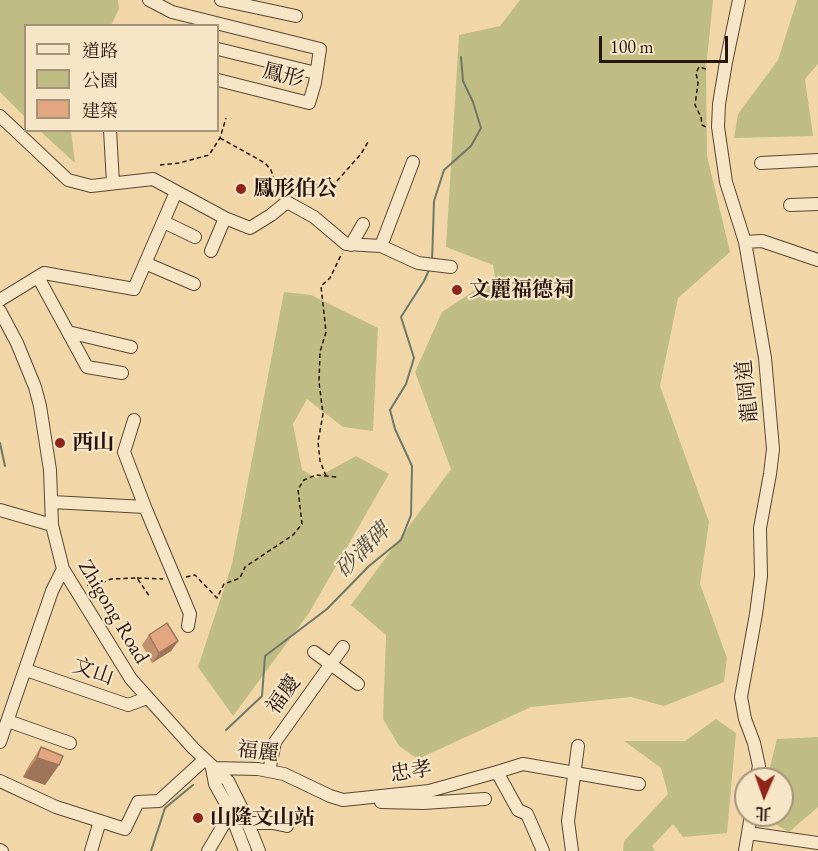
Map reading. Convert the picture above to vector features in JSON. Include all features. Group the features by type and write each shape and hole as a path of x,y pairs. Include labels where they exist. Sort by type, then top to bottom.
{"street":[{"name":"鳳形","path":"149,0 172,12 320,49 309,103 219,80"},
{"path":"221,0 297,16"},
{"name":"龍岡道","path":"739,0 719,104 718,127 726,182 745,242 765,358 772,449 760,528 761,576 758,604 741,697 759,767"},
{"name":"鳳形","path":"219,49 316,73"},
{"path":"0,116 68,180 91,186 153,180 225,218 250,228 287,202 314,218 348,244 381,246 418,263 451,267"},
{"path":"110,132 113,183"},
{"path":"761,163 818,160"},
{"path":"381,246 412,162"},
{"path":"0,300 44,273 134,289 176,192"},
{"path":"790,206 818,204"},
{"path":"212,251 225,218"},
{"path":"164,222 195,237"},
{"path":"348,244 363,224"},
{"path":"745,242 762,241 818,260"},
{"path":"145,263 194,284"},
{"path":"38,277 87,367 122,373"},
{"name":"Zhigong Road","path":"0,311 21,354 40,406 50,470 52,525 63,569 130,679 208,764 228,781 245,851"},
{"path":"68,332 131,347"},
{"path":"134,420 124,452 190,614 189,626"},
{"path":"52,502 145,507"},
{"path":"0,510 52,525"},
{"path":"0,742 6,716 26,670 52,591 63,569"},
{"name":"福慶","path":"269,771 275,742 343,647"},
{"path":"314,652 358,684"},
{"name":"文山","path":"26,670 128,705 147,698"},
{"path":"6,716 70,743"},
{"path":"572,851 568,821 578,746"},
{"path":"0,781 56,807 125,830 138,802 159,801 208,764"},
{"name":"福麗","path":"208,764 284,774 330,796"},
{"name":"忠孝","path":"330,796 343,800 429,791 523,764 639,784"},
{"path":"497,772 518,810 527,814 543,851"},
{"path":"363,798 395,803 485,799"},
{"path":"208,851 234,806"},
{"name":"Zhigong Road","path":"234,806 248,823 259,851"},
{"path":"91,851 100,821"},
{"path":"248,823 273,823 287,826"},
{"path":"746,851 749,827"},
{"path":"748,832 786,845 818,843"}],"path":[{"path":"706,69 699,67 696,73 698,83 695,105 702,125 706,129 718,127"},
{"path":"160,165 179,163 209,155 220,138 226,118"},
{"path":"220,138 265,163 272,170 279,196 287,202 307,188 336,182 361,154 368,142"},
{"path":"326,476 320,460 318,442 322,414 320,352 326,332 321,286 330,278 348,244"},
{"path":"74,587 100,584 111,579 175,579 195,575 217,598 224,584 240,578 245,567 293,535 302,524 298,489 304,480 316,476 337,477"},
{"path":"137,578 150,597"}],"green space":[{"path":"0,0 118,0 119,9 112,24 24,24 24,116 0,92"},
{"path":"520,0 713,0 706,69 707,156 730,252 678,298 660,386 709,522 700,584 727,658 724,682 664,706 631,697 531,707 418,759 399,746 383,719 386,635 351,605 451,469 415,372 442,312 495,277 493,265 446,247 459,35 500,26"},
{"path":"797,0 818,0 818,64 805,79 813,136 734,138 738,114 778,60"},
{"path":"41,132 71,132 75,163"},
{"path":"284,292 311,295 378,328 373,431 343,427 307,399 293,424 302,470 316,478 356,456 389,474 309,613 233,716 198,667 232,564"},
{"path":"716,719 736,733 727,833 683,837 673,824 652,846 655,851 623,851 624,841 668,794 661,768 624,741 685,741"},
{"path":"818,737 818,807 789,832 780,827 794,827 794,767 770,767 777,739"}],"building":[{"path":"167,623 178,641 159,653 149,635"},
{"path":"41,747 63,756 59,765 37,758"}],"waterway":[{"name":"砂溝碑","path":"432,262 434,201 444,170 471,146 481,128 473,102 463,81 461,57"},
{"name":"砂溝碑","path":"226,730 262,696 265,656 327,609 369,566 401,540 411,515 412,466 395,429 390,410 406,384 414,358 401,317 429,270"},
{"path":"0,443 5,466"},
{"name":"砂溝碑","path":"151,851 165,808 193,785"}],"place":[{"name":"鳳形伯公","path":"241,189"},
{"name":"文麗福德祠","path":"457,290"},
{"name":"西山","path":"60,443"},
{"name":"山隆文山站","path":"198,818"}]}
